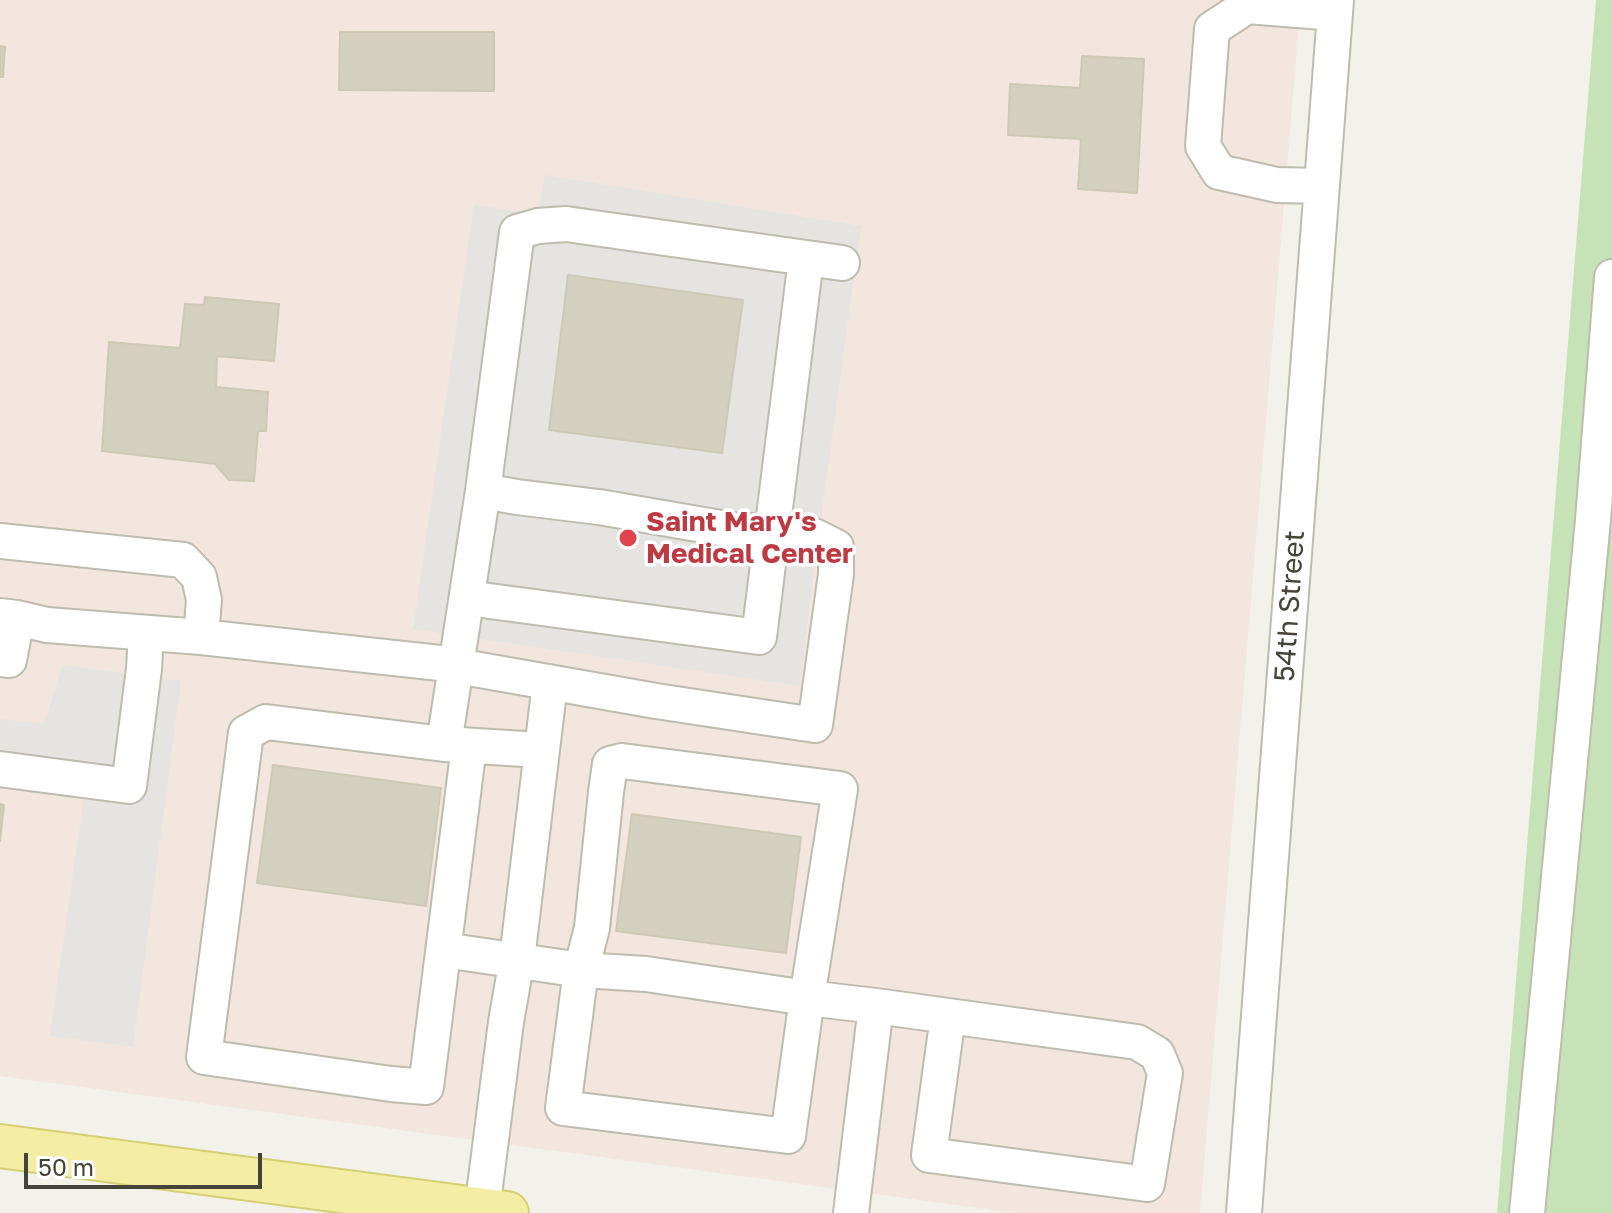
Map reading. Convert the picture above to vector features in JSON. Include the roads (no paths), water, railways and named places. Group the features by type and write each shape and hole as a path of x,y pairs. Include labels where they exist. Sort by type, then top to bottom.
{"main road":[{"path":"0,1146 494,1211"}],"street":[{"path":"1322,186 1277,185 1219,172 1203,146 1212,29 1247,3 1335,6"},
{"name":"54th Street","path":"1244,1213 1335,6"},
{"path":"540,750 457,745 266,722 246,733 204,1057 426,1087 444,950 457,745 457,666 517,232 538,226 566,224 842,263"},
{"path":"467,598 759,637 806,259"},
{"path":"1527,1213 1602,521 1612,277"},
{"path":"0,659 9,660 9,617 47,625 201,637 457,666 815,725 836,574 836,547 814,536 738,531 483,491"},
{"path":"11,542 183,560 199,577 204,600 201,637"},
{"path":"0,769 129,786 146,633"},
{"path":"494,1211 506,1022 517,959 550,683"},
{"path":"622,761 840,789 788,1136 563,1108 581,970 592,928 610,764 622,761"},
{"path":"444,950 581,970 646,974 1137,1042 1157,1054 1165,1073 1147,1184 929,1155 948,1016"},
{"path":"851,1213 876,1006"}],"place":[{"name":"Saint Mary's Medical Center","path":"628,538"}]}
